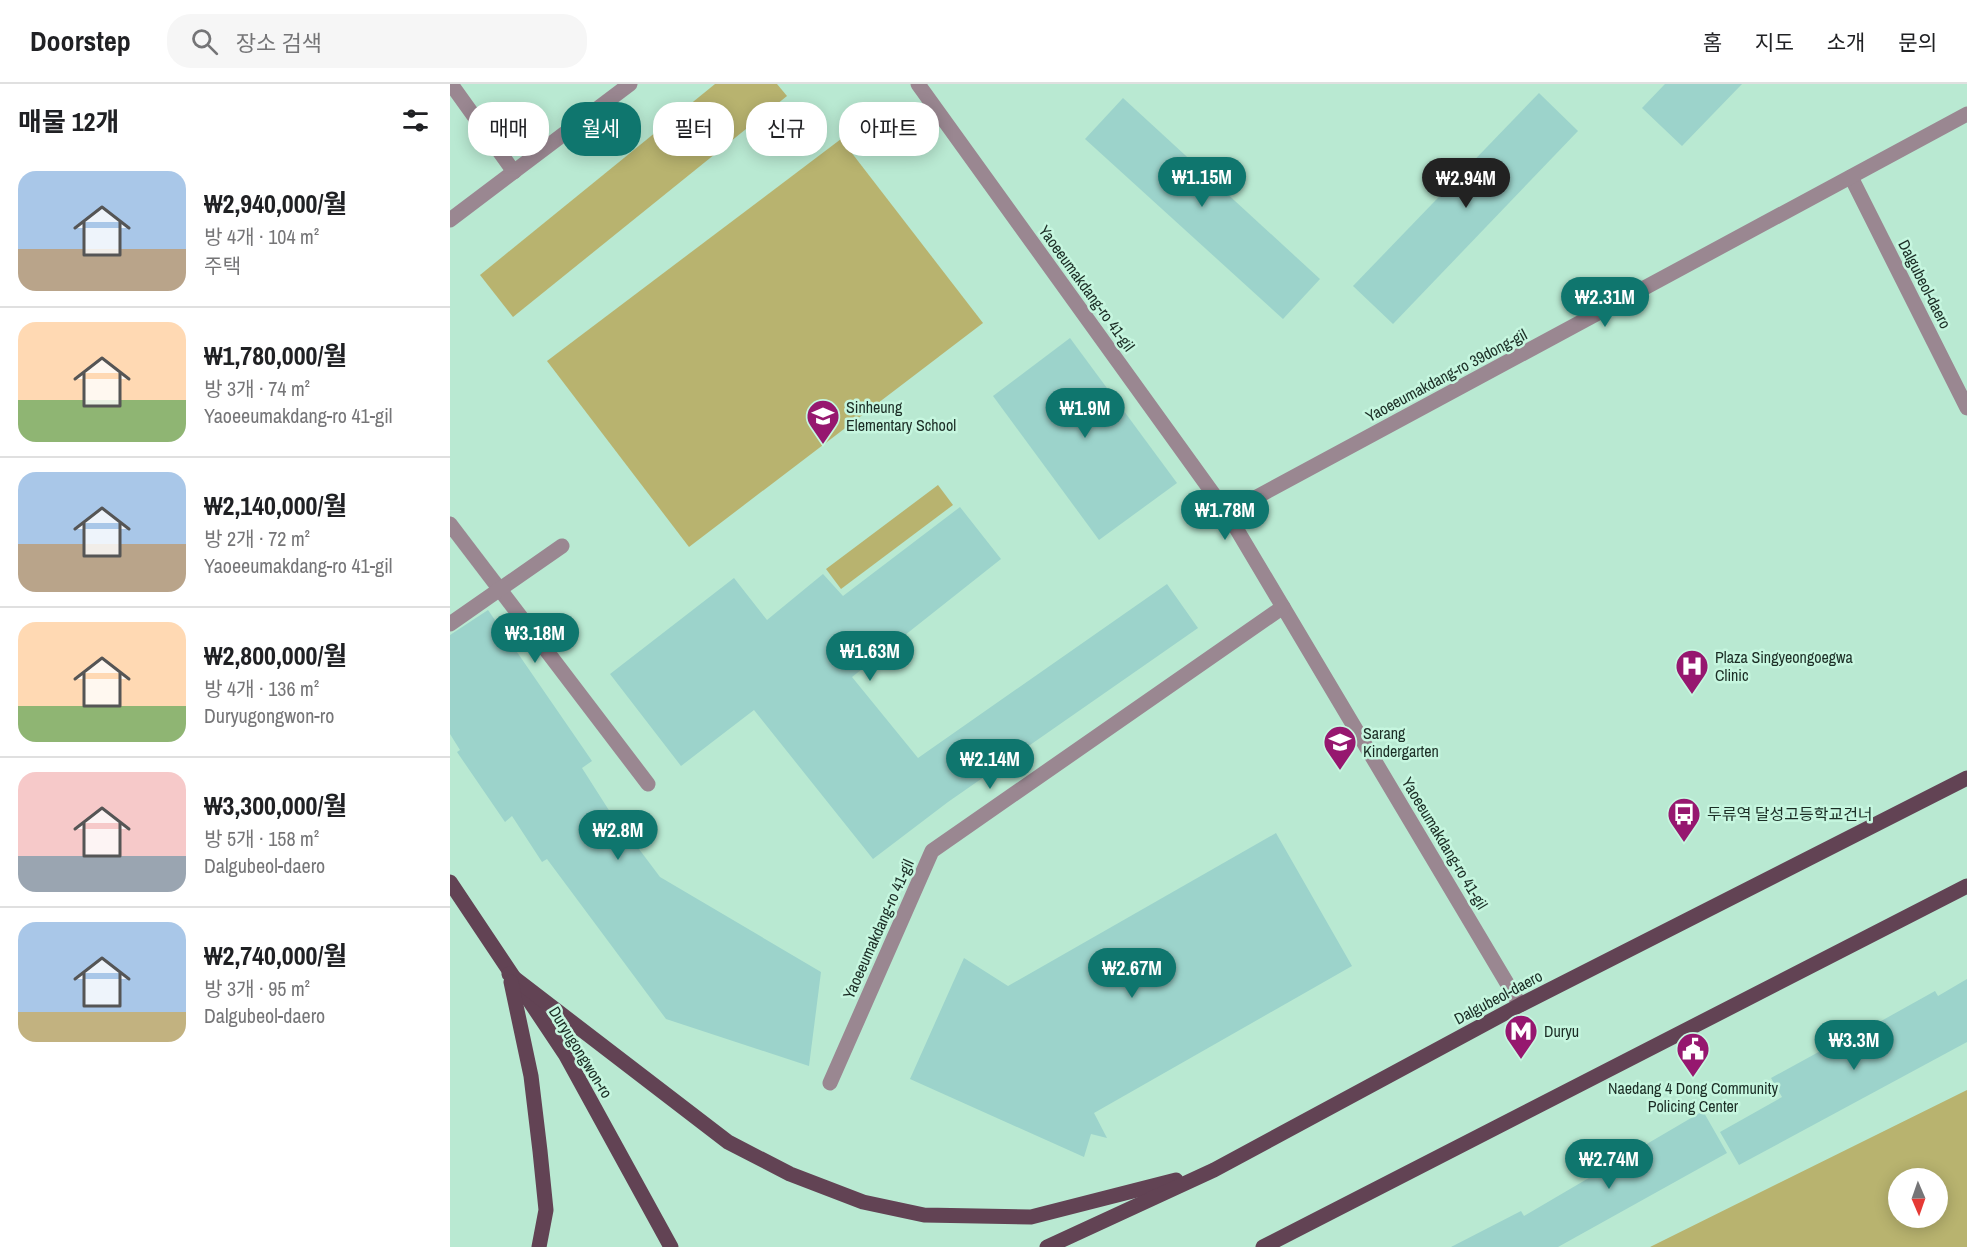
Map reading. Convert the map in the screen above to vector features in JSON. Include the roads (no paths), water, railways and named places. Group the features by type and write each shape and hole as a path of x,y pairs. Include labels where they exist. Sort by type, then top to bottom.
{"main road":[{"name":"Dalgubeol-daero","path":"1047,1247 1214,1170 1520,1005 1967,778"},
{"name":"Duryugongwon-ro","path":"450,882 509,974 565,1054 671,1247"},
{"path":"1263,1247 1967,886"},
{"path":"509,974 728,1142 790,1174 863,1202 924,1215 1031,1217 1214,1170"},
{"path":"509,974 531,1076 540,1151 546,1210 540,1247"}],"street":[{"path":"451,84 514,172"},
{"path":"450,220 630,84"},
{"name":"Yaoeeumakdang-ro 41-gil","path":"918,84 1227,513 1520,1005"},
{"name":"Yaoeeumakdang-ro 39dong-gil","path":"1227,513 1967,114"},
{"name":"Dalgubeol-daero","path":"1851,177 1967,408"},
{"path":"450,524 648,784"},
{"path":"450,624 562,546"},
{"name":"Yaoeeumakdang-ro 41-gil","path":"830,1083 932,851 1283,607"}],"place":[{"name":"Sinheung Elementary School","path":"823,445"},
{"name":"Plaza Singyeongoegwa Clinic","path":"1692,695"},
{"name":"Sarang Kindergarten","path":"1340,771"},
{"name":"두류역 달성고등학교건너","path":"1684,843"},
{"name":"Duryu","path":"1521,1060"},
{"name":"Naedang 4 Dong Community Policing Center","path":"1693,1078"}]}
